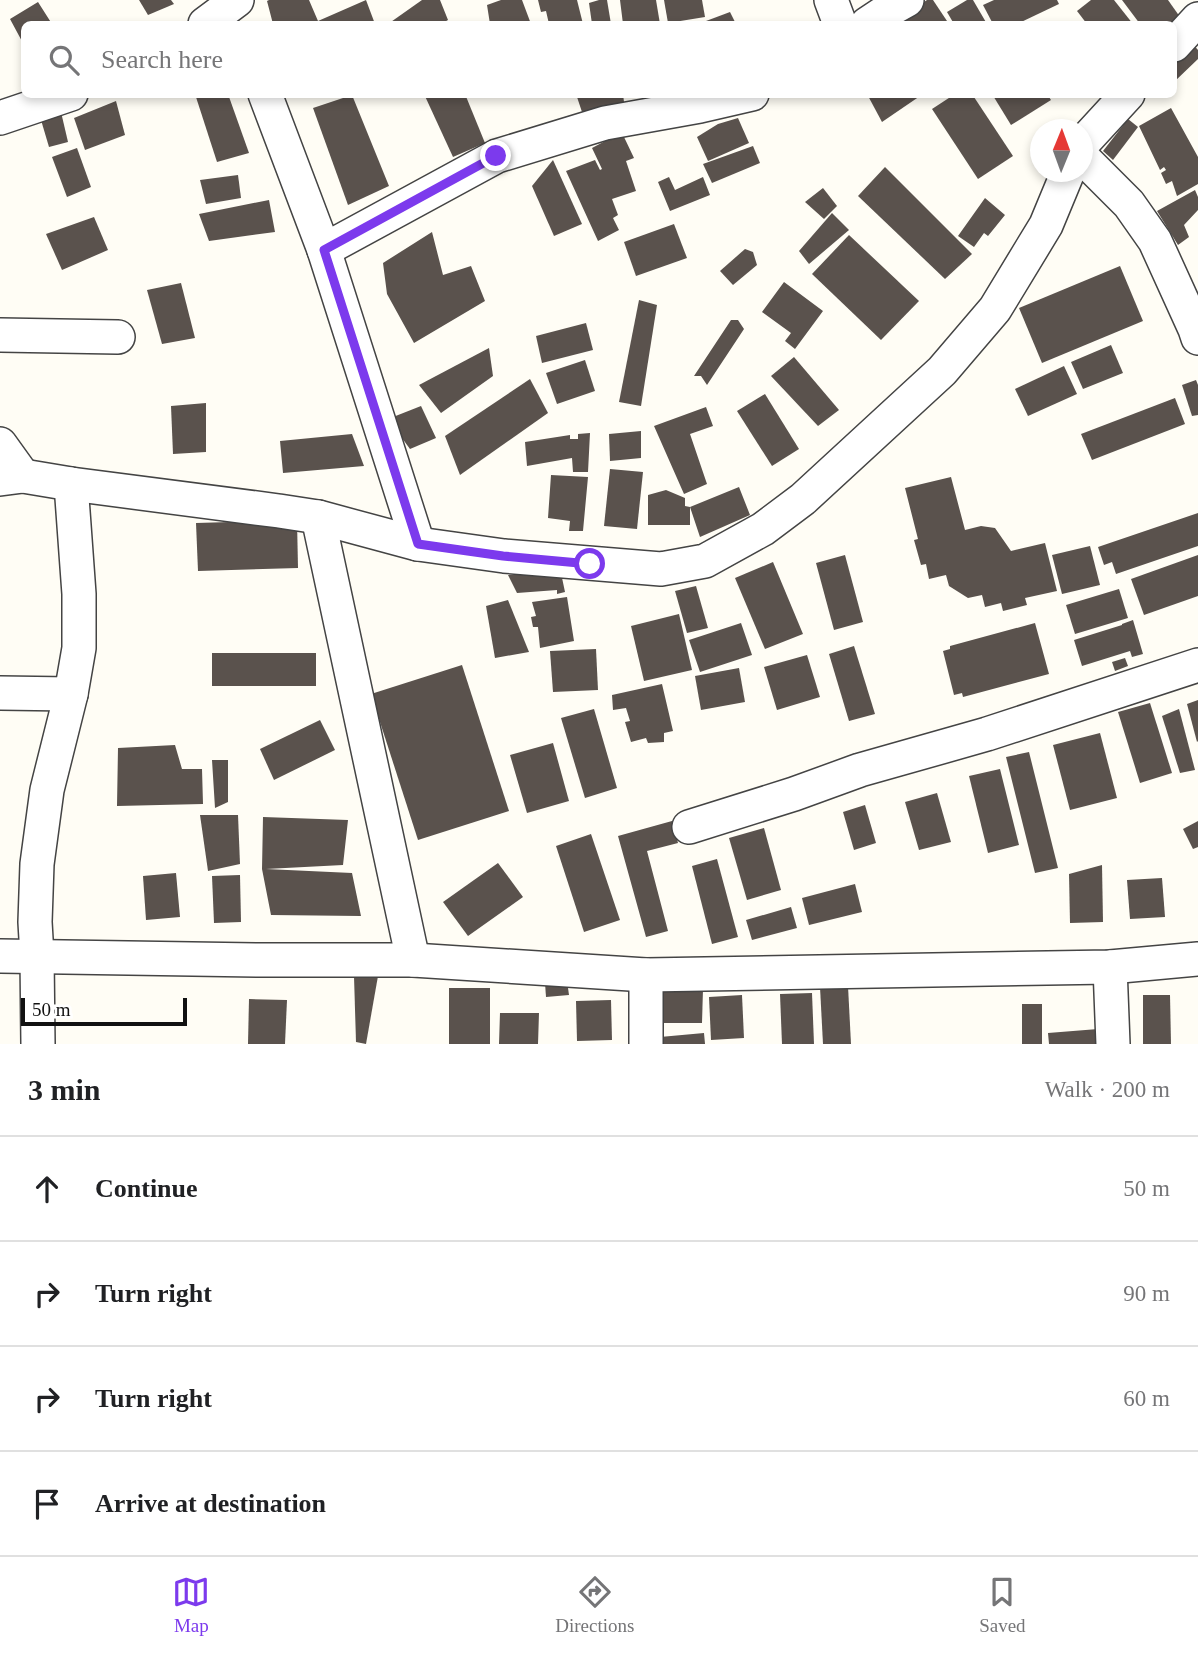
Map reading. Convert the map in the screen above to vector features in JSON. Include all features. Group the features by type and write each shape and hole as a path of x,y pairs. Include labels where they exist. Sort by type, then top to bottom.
{"street":[{"path":"831,0 839,21"},
{"path":"872,21 907,0"},
{"path":"211,21 235,10"},
{"path":"1177,42 1198,19"},
{"path":"0,118 59,98"},
{"path":"267,98 324,250 418,544"},
{"path":"324,250 496,156 605,123 735,98"},
{"path":"1093,133 1124,98"},
{"path":"1093,167 1129,204 1155,241 1197,332"},
{"path":"0,444 11,478 318,517 418,544 503,556 661,569 705,561 763,529 803,499 942,371 995,309 1046,225 1064,182"},
{"path":"0,335 118,337"},
{"path":"38,1044 36,922 39,850 47,790 71,694 79,648 79,594 71,484"},
{"path":"318,517 413,960"},
{"path":"689,827 860,770 987,734 1198,665"},
{"path":"0,693 71,694"},
{"path":"0,956 413,960 646,975 1110,967 1198,959"},
{"path":"1110,967 1113,1044"},
{"path":"646,975 646,1044"}],"building":[{"path":"139,0 171,0 174,4 148,15"},
{"path":"309,0 318,21 272,21 267,1"},
{"path":"366,0 374,21 318,21"},
{"path":"422,0 440,0 448,20 446,21 392,21"},
{"path":"501,0 522,0 530,21 490,21 487,5"},
{"path":"538,0 577,0 582,21 548,21 546,11 541,12"},
{"path":"607,0 610,21 592,21 589,3"},
{"path":"620,0 656,0 660,21 623,21"},
{"path":"664,0 702,0 705,17 668,21"},
{"path":"927,0 933,0 947,21 902,21 900,18"},
{"path":"967,0 973,0 985,21 952,21 947,12"},
{"path":"994,0 1057,0 1059,4 1023,21 991,21 983,5"},
{"path":"1091,0 1114,0 1131,21 1085,21 1077,11"},
{"path":"1122,0 1168,0 1180,17 1174,21 1138,21"},
{"path":"38,2 50,21 21,21 21,39 10,19"},
{"path":"730,12 734,21 706,21"},
{"path":"1191,42 1198,50 1198,59 1177,79 1177,61"},
{"path":"196,98 229,98 249,153 217,162"},
{"path":"343,98 353,98 389,186 348,205 313,108"},
{"path":"426,98 467,98 485,143 453,157"},
{"path":"577,98 624,98 624,102 582,112"},
{"path":"869,98 917,98 882,122"},
{"path":"949,98 975,98 1013,156 978,179 932,109"},
{"path":"994,98 1051,100 1011,125"},
{"path":"116,101 125,135 85,150 74,118"},
{"path":"1171,108 1198,157 1198,184 1177,196 1172,181 1166,184 1161,173 1166,170 1164,167 1160,170 1139,126"},
{"path":"61,112 68,142 49,147 41,120"},
{"path":"738,118 749,143 708,161 697,137 718,124"},
{"path":"1128,119 1138,127 1113,160 1103,151"},
{"path":"624,137 634,158 626,161 636,191 612,199 618,215 613,218 619,230 598,241 566,171 595,160 600,170 602,169 592,148 609,139"},
{"path":"753,146 760,163 712,183 703,164"},
{"path":"77,148 91,187 67,197 52,157"},
{"path":"553,160 582,224 554,236 532,186"},
{"path":"885,167 972,254 945,279 858,196"},
{"path":"238,175 241,198 206,204 200,180"},
{"path":"669,177 675,190 703,177 710,195 670,211 658,182"},
{"path":"823,188 837,206 824,219 805,202"},
{"path":"1195,190 1198,210 1184,225 1189,237 1178,245 1157,211"},
{"path":"985,198 1005,215 988,236 984,233 974,247 958,236"},
{"path":"269,200 275,232 209,241 199,214"},
{"path":"832,213 849,230 809,264 799,251"},
{"path":"94,217 108,250 62,270 46,234"},
{"path":"674,224 687,258 636,276 624,242"},
{"path":"432,232 443,275 471,266 485,301 414,343 387,294 383,263"},
{"path":"849,235 919,301 881,340 812,274"},
{"path":"745,249 753,252 757,265 733,285 720,271"},
{"path":"1120,266 1143,321 1042,363 1019,308"},
{"path":"784,282 823,311 795,349 785,341 791,333 762,312"},
{"path":"181,283 195,338 162,344 147,290"},
{"path":"639,300 657,305 641,406 619,402"},
{"path":"731,320 738,320 744,329 707,385 701,376 694,376"},
{"path":"586,323 593,350 542,363 536,336"},
{"path":"1111,345 1123,373 1083,389 1071,362"},
{"path":"489,348 493,376 441,413 419,385"},
{"path":"794,357 839,410 818,426 771,376"},
{"path":"585,360 595,391 557,404 546,373"},
{"path":"1064,366 1077,394 1028,416 1015,389"},
{"path":"530,379 548,413 460,475 445,436"},
{"path":"1196,380 1198,415 1192,416 1182,385"},
{"path":"765,394 799,449 772,466 737,411"},
{"path":"1175,398 1185,424 1092,460 1081,434"},
{"path":"206,403 206,452 173,454 171,406"},
{"path":"421,406 436,438 410,449 388,419"},
{"path":"706,407 713,426 690,434 707,484 684,494 654,426"},
{"path":"641,431 641,458 610,461 609,434"},
{"path":"590,433 588,472 573,472 572,458 527,466 525,442 570,435 570,439 578,439 578,434"},
{"path":"352,434 364,466 283,473 280,441"},
{"path":"610,469 643,472 637,529 604,526"},
{"path":"551,475 588,477 583,531 569,531 570,521 548,518"},
{"path":"951,477 965,530 981,526 995,528 1011,551 1045,543 1057,591 1025,598 1027,605 1003,611 1001,603 985,607 982,595 968,598 949,586 946,575 929,579 926,564 921,565 914,540 918,539 905,488"},
{"path":"739,487 750,515 700,537 690,507"},
{"path":"666,490 685,498 685,506 690,507 690,525 648,525 648,495"},
{"path":"1198,513 1198,546 1116,574 1112,562 1104,565 1098,547"},
{"path":"297,520 298,568 198,571 196,523"},
{"path":"1090,546 1100,585 1062,594 1052,555"},
{"path":"845,555 863,622 834,630 816,563"},
{"path":"1198,555 1198,596 1144,615 1131,579"},
{"path":"773,562 803,634 765,649 735,578"},
{"path":"561,573 565,592 557,594 557,590 517,593 508,575"},
{"path":"696,586 708,628 687,633 675,591"},
{"path":"1119,589 1128,618 1075,634 1066,605"},
{"path":"567,597 574,641 540,648 538,627 533,627 531,617 536,616 532,602"},
{"path":"508,600 529,652 495,658 486,606"},
{"path":"679,614 692,670 644,681 631,626"},
{"path":"1133,620 1143,654 1132,657 1130,651 1082,666 1074,640"},
{"path":"741,623 752,655 700,672 689,640"},
{"path":"1035,623 1049,674 963,697 962,693 954,695 943,651 950,649 950,646"},
{"path":"854,646 875,714 849,721 829,654"},
{"path":"596,649 598,690 553,692 550,651"},
{"path":"212,653 316,653 316,686 212,686"},
{"path":"807,655 820,697 777,710 764,667"},
{"path":"1125,658 1128,666 1115,671 1112,662"},
{"path":"462,665 509,811 418,840 371,694"},
{"path":"739,668 745,702 701,710 695,676"},
{"path":"662,684 673,731 664,733 664,742 648,743 646,738 631,742 625,722 630,721 626,708 613,710 612,695"},
{"path":"1198,700 1198,741 1197,742 1187,704"},
{"path":"1150,703 1172,773 1140,783 1118,712"},
{"path":"594,709 617,788 585,798 561,718"},
{"path":"1179,709 1195,770 1180,773 1162,716"},
{"path":"320,720 335,750 274,780 260,749"},
{"path":"1100,733 1117,798 1070,810 1053,745"},
{"path":"553,743 569,801 527,813 510,755"},
{"path":"175,745 182,769 202,769 203,804 117,806 118,748"},
{"path":"1029,752 1058,868 1035,873 1006,757"},
{"path":"212,760 228,760 228,802 215,808"},
{"path":"1000,769 1019,845 988,853 969,776"},
{"path":"937,793 951,842 919,850 905,802"},
{"path":"865,805 876,843 854,850 843,812"},
{"path":"200,815 238,815 240,864 208,871"},
{"path":"263,817 348,820 343,865 266,869 352,873 361,916 271,915 262,869"},
{"path":"672,821 678,843 647,851 668,931 646,937 618,836"},
{"path":"1198,821 1198,847 1193,849 1183,829"},
{"path":"764,828 781,890 747,900 729,838"},
{"path":"591,834 620,920 584,932 556,846"},
{"path":"717,859 738,937 712,944 692,866"},
{"path":"498,863 523,897 468,936 443,902"},
{"path":"1102,865 1103,922 1070,923 1069,874"},
{"path":"176,873 180,917 146,920 143,876"},
{"path":"240,875 241,922 214,923 212,876"},
{"path":"1162,878 1165,917 1130,919 1127,880"},
{"path":"855,884 862,912 809,925 802,898"},
{"path":"791,907 797,928 752,940 746,920"},
{"path":"354,976 378,976 366,1044 356,1042"},
{"path":"567,981 569,995 546,997 545,983"},
{"path":"848,986 851,1044 823,1044 820,987"},
{"path":"449,988 490,988 490,1044 449,1044"},
{"path":"660,989 703,989 702,1023 660,1023"},
{"path":"812,993 814,1044 782,1044 780,994"},
{"path":"742,995 744,1038 711,1040 709,997"},
{"path":"1143,995 1170,995 1171,1044 1143,1044"},
{"path":"249,999 287,1000 285,1044 248,1044"},
{"path":"611,1000 612,1040 577,1041 576,1001"},
{"path":"1022,1004 1042,1004 1042,1044 1022,1044"},
{"path":"500,1013 539,1013 538,1044 499,1044"},
{"path":"1098,1029 1099,1044 1049,1044 1048,1033"},
{"path":"704,1033 705,1044 661,1044 660,1037"}],"route":[{"path":"496,156 324,250 418,544 503,556 590,564"}]}
